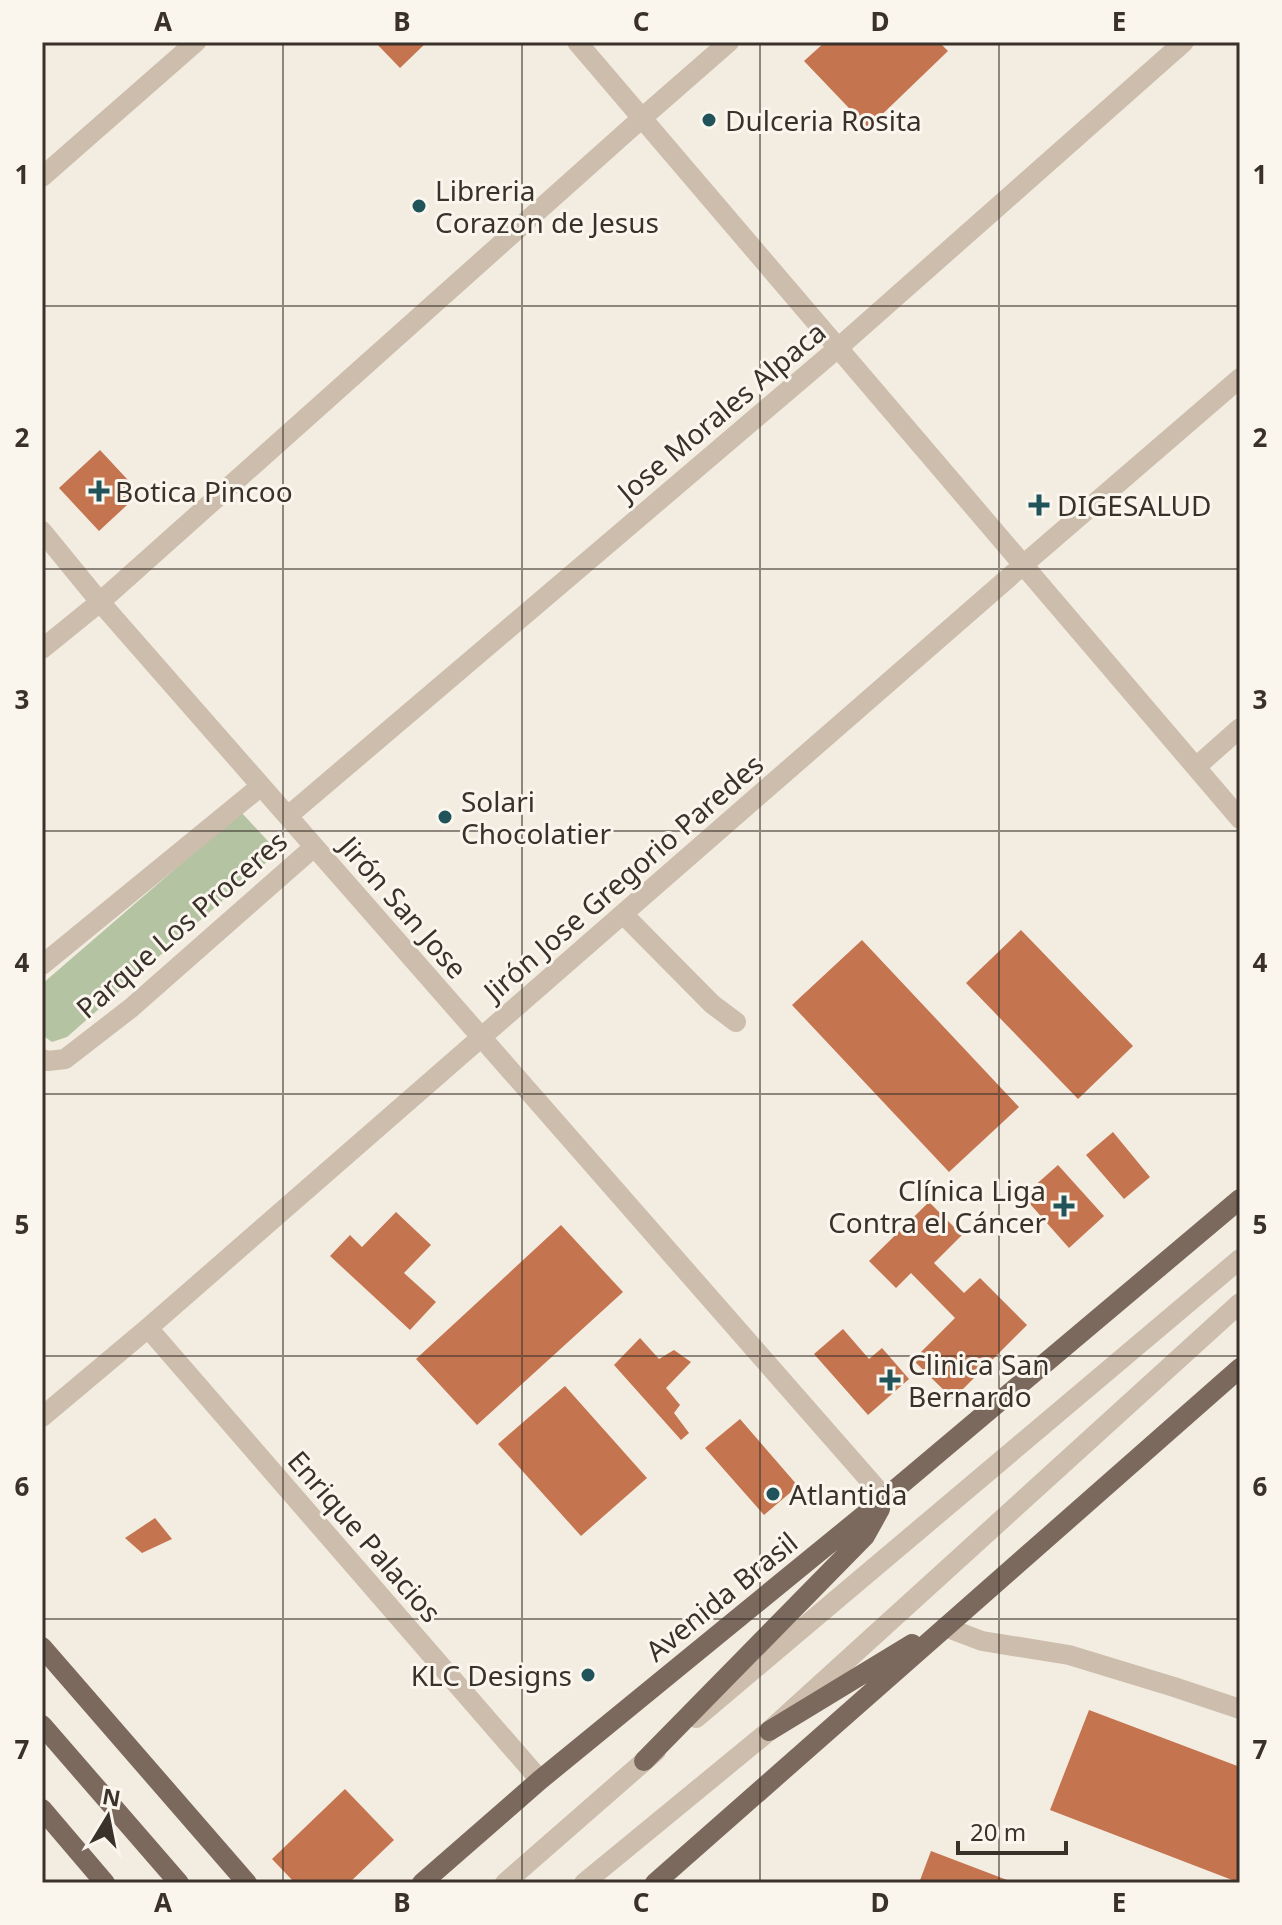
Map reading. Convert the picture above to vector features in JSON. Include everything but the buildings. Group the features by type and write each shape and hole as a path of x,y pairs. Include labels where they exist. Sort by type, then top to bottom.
{"main road":[{"name":"Avenida Brasil","path":"422,1883 540,1780 885,1498 1240,1199"},
{"path":"655,1883 1240,1368"},
{"path":"644,1761 865,1536 885,1498"},
{"path":"769,1731 952,1621"},
{"path":"42,1647 247,1883"},
{"path":"42,1725 179,1883"},
{"path":"42,1809 105,1883"}],"street":[{"path":"42,177 196,42"},
{"path":"577,42 1240,819"},
{"path":"42,649 100,602 729,42"},
{"name":"Jose Morales Alpaca","path":"288,816 838,348 1184,42"},
{"name":"Jirón Jose Gregorio Paredes","path":"42,1417 1240,378"},
{"name":"Jirón San Jose","path":"42,531 100,602 885,1498"},
{"path":"1196,767 1240,728"},
{"name":"Parque Los Proceres","path":"42,965 261,786"},
{"name":"Parque Los Proceres","path":"42,1059 65,1059 131,1008 314,847"},
{"path":"623,914 712,1004 736,1022"},
{"path":"505,1883 644,1761 1240,1259"},
{"path":"584,1883 769,1731 1240,1303"},
{"name":"Enrique Palacios","path":"148,1328 540,1780"},
{"path":"952,1621 982,1641 1069,1655 1240,1709"}],"green space":[{"path":"241,812 278,852 67,1037 52,1042 42,1035 42,984"}],"place":[{"name":"Dulceria Rosita","path":"709,120"},
{"name":"Libreria Corazon de Jesus","path":"419,206"},
{"name":"Botica Pincoo","path":"99,491"},
{"name":"DIGESALUD","path":"1039,505"},
{"name":"Solari Chocolatier","path":"445,817"},
{"name":"Clínica Liga Contra el Cáncer","path":"1064,1206"},
{"name":"Clinica San Bernardo","path":"890,1380"},
{"name":"Atlantida","path":"773,1494"},
{"name":"KLC Designs","path":"588,1675"}]}
